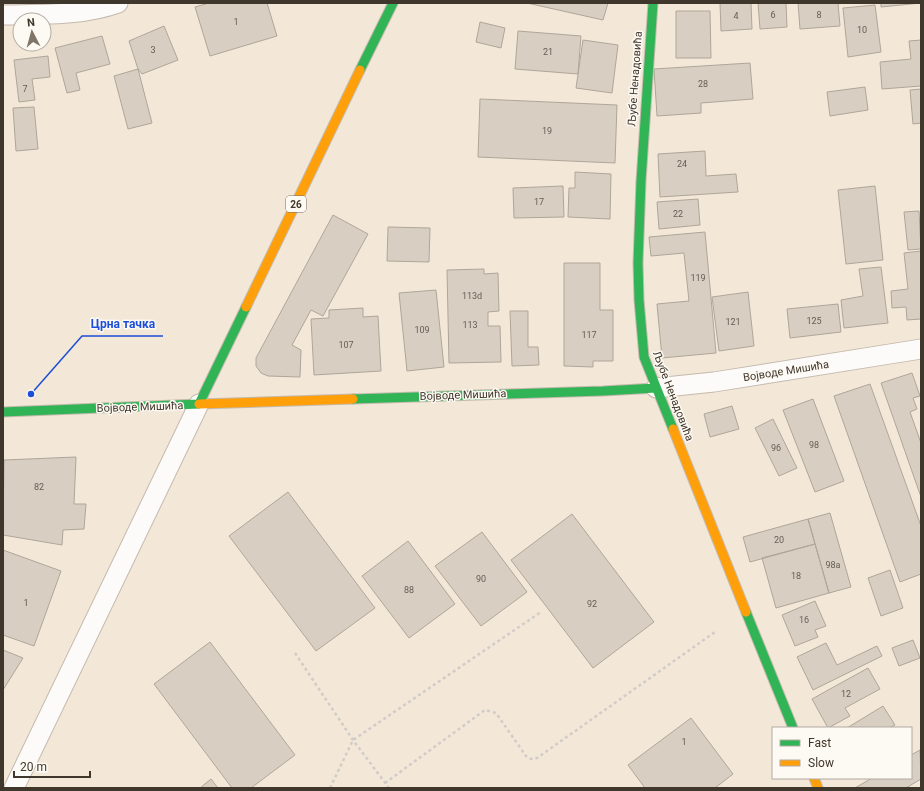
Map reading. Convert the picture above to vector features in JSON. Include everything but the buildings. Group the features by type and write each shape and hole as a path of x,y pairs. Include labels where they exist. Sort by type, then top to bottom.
{"street":[{"path":"3,15 70,13 98,9 118,3"},
{"name":"26","path":"199,404 393,3"},
{"name":"Љубе Ненадовића","path":"653,3 642,146 638,243 641,338 645,361 793,727"},
{"name":"Војводе Мишића","path":"3,412 656,388 714,382 921,349"},
{"path":"14,788 199,404"}],"path":[{"path":"330,788 353,740 540,612"},
{"path":"385,783 485,710 496,713 526,756 531,759 537,758 715,632"},
{"path":"295,653 353,740 389,788"}],"traffic: fast":[{"path":"360,70 393,3"},
{"path":"653,3 641,181 638,263 639,300 644,357 673,429"},
{"path":"3,412 199,404 246,307"},
{"path":"353,399 656,388"},
{"path":"746,612 793,727"}],"traffic: slow":[{"path":"246,307 360,70"},
{"path":"199,404 353,399"},
{"path":"673,429 746,612"},
{"path":"814,779 818,788"}],"place":[{"name":"Црна тачка","path":"31,394"}]}
